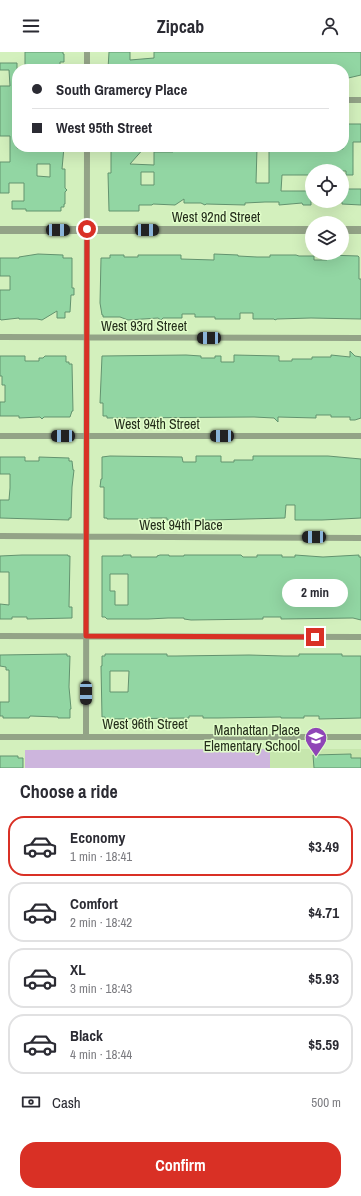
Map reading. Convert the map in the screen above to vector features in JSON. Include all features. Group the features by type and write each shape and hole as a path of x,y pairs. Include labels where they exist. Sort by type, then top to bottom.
{"street":[{"path":"87,52 87,64"},
{"path":"349,100 361,100"},
{"path":"86,736 87,152"},
{"name":"West 92nd Street","path":"0,230 305,230"},
{"path":"349,230 361,230"},
{"name":"West 93rd Street","path":"0,337 361,338"},
{"name":"West 94th Street","path":"0,436 361,436"},
{"name":"West 94th Place","path":"0,536 361,538"},
{"path":"0,636 361,637"},
{"name":"West 96th Street","path":"0,737 361,737"}],"shaded area":[{"name":"Manhattan Place Elementary School","path":"270,749 361,749 361,768 270,768"},
{"path":"270,749 270,768 25,768 25,750"}],"building":[{"path":"25,52 63,52 64,54 64,62 60,62 60,64 25,64"},
{"path":"109,52 130,52 130,60 154,58 154,52 361,52 361,75 349,78 349,64 108,64"},
{"path":"0,63 17,63 12,64 12,152 64,152 62,169 65,169 65,188 67,190 65,192 65,204 64,207 61,207 61,211 26,211 26,209 12,209 12,201 24,201 24,183 9,183 9,193 0,193 0,162 10,162 10,136 0,136 0,86 10,86 9,70 0,70","holes":["37,164 50,164 50,177 37,176"]},
{"path":"349,124 361,124 361,142 353,142 353,175 349,175 349,164 305,164 305,175 282,175 281,191 305,191 305,205 302,203 279,205 279,202 265,202 245,203 245,205 205,205 201,203 184,203 184,199 175,205 139,205 139,211 109,211 108,173 111,173 111,152 141,152 130,164 154,165 154,152 257,152 256,183 269,183 269,152 349,152","holes":["141,172 154,172 154,185 141,185"]},
{"path":"349,189 361,189 361,205 349,204"},
{"path":"38,254 63,255 63,258 72,258 72,288 74,288 74,295 71,295 70,312 65,312 65,318 57,318 57,311 42,320 19,318 1,320 0,290 10,290 10,276 0,276 0,258 19,258"},
{"path":"214,254 257,257 270,257 270,255 296,255 305,256 305,260 349,260 349,256 358,256 359,279 361,279 361,319 253,319 253,313 240,313 240,319 195,317 195,314 182,314 182,318 163,318 161,320 158,318 128,320 120,317 103,317 100,303 101,258 110,258 110,255 138,257 138,255 181,255 181,259 214,260"},
{"path":"350,351 355,356 361,357 361,418 355,420 350,420 350,417 331,417 331,415 316,415 316,418 278,417 278,422 274,418 254,417 107,418 107,416 103,416 103,403 100,403 102,356 186,355 201,356 201,358 215,358 215,356 221,356 221,362 234,362 234,355 279,356 279,361 292,361 292,359 331,357 331,355 350,357"},
{"path":"0,356 25,356 25,361 39,361 39,358 43,358 45,356 66,356 66,362 72,364 73,411 70,417 44,417 42,419 40,417 19,418 19,416 0,416 0,402 5,402 5,385 2,385 2,376 0,376"},
{"path":"196,456 221,456 221,462 253,460 253,456 328,456 361,459 361,518 295,520 295,505 286,505 285,518 210,520 167,520 167,518 107,519 104,518 104,487 100,487 102,479 102,457 182,457 183,462 196,462"},
{"path":"0,457 25,457 25,461 39,461 39,457 69,458 69,461 72,461 74,470 71,518 69,518 69,520 0,518 0,500 9,500 10,474 0,474"},
{"path":"131,555 131,557 157,557 160,555 241,555 243,557 257,557 257,555 282,555 282,557 295,557 295,555 323,557 359,555 359,557 361,557 361,620 353,618 281,619 281,617 263,617 263,619 191,620 184,618 107,619 102,617 102,556","holes":["110,574 128,574 128,605 115,605 115,591 110,591"]},
{"path":"0,556 70,556 69,607 72,607 72,618 27,619 27,617 12,617 12,619 0,619 0,604 9,605 9,572 0,572"},
{"path":"67,654 67,656 70,656 70,718 30,716 29,718 3,718 3,716 0,716 0,702 9,702 9,670 6,670 6,667 0,666 0,655"},
{"path":"105,654 167,654 167,656 299,656 299,654 342,654 342,656 361,656 361,718 319,719 319,716 304,716 304,718 203,718 203,716 189,716 189,718 105,719 105,717 102,717 101,666 102,656 105,656","holes":["110,671 129,671 128,692 110,692"]},
{"path":"351,754 351,758 361,758 361,768 314,768 313,755"},
{"path":"0,756 18,756 18,758 23,758 23,768 0,768"}],"place":[{"name":"Manhattan Place Elementary School","path":"316,758"}],"route":[{"path":"87,229 86,636 315,637"}]}
